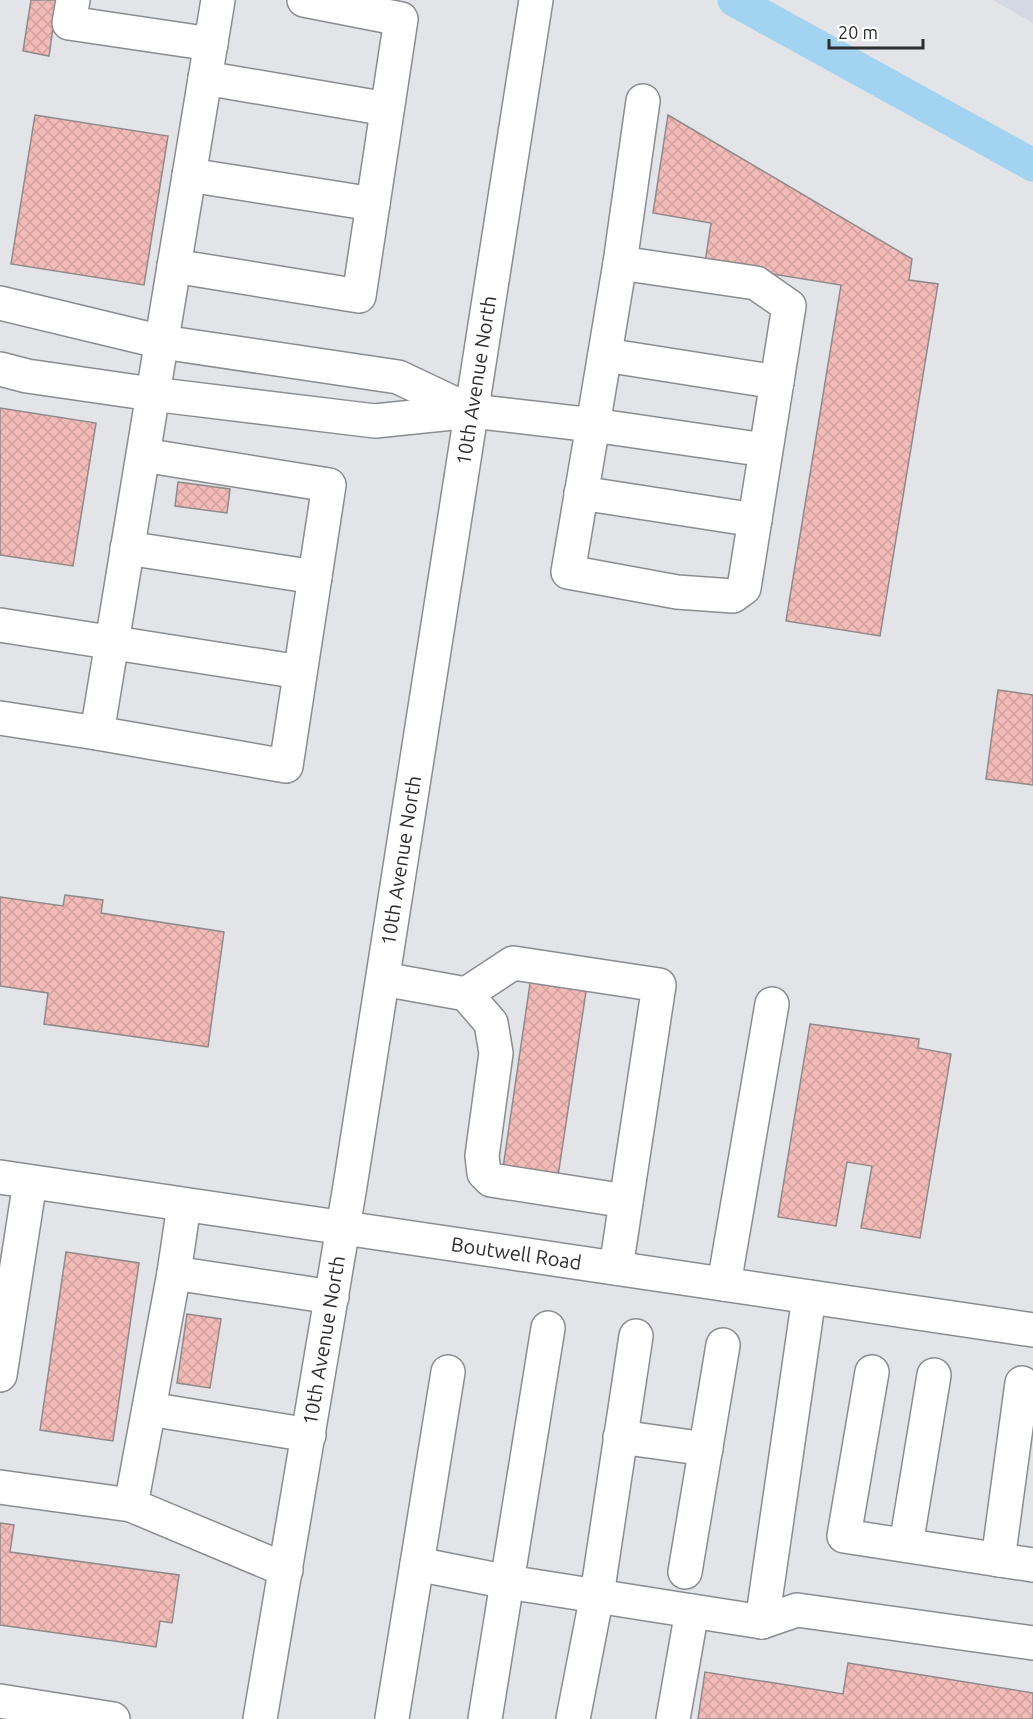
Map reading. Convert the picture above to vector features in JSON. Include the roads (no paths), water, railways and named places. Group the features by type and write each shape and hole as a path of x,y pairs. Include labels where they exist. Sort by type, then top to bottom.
{"street":[{"path":"73,0 69,22 211,44"},
{"path":"97,733 218,0"},
{"path":"174,266 359,296 401,19 304,0"},
{"name":"10th Avenue North","path":"260,1719 344,1228 536,0"},
{"path":"205,78 387,109"},
{"path":"620,263 756,283 789,306 744,588 733,596 677,592 568,572 620,263 643,101"},
{"path":"189,175 373,204"},
{"path":"0,303 162,342 398,377 472,411"},
{"path":"604,356 777,382"},
{"path":"0,369 27,376 152,394 375,421 472,411 593,425 765,450"},
{"path":"0,718 286,766 329,485 143,455"},
{"path":"581,493 754,520"},
{"path":"127,548 315,577"},
{"path":"0,625 300,672"},
{"path":"466,994 513,963 659,985 616,1268"},
{"path":"382,979 466,994 491,1023 496,1053 482,1156 484,1173 491,1180 626,1201"},
{"path":"724,1284 772,1004"},
{"path":"0,1375 15,1180"},
{"name":"Boutwell Road","path":"15,1180 1033,1330"},
{"path":"131,1505 174,1273 184,1205"},
{"path":"174,1273 332,1297"},
{"path":"762,1622 809,1297"},
{"path":"485,1719 548,1328"},
{"path":"573,1719 597,1595 636,1336"},
{"path":"685,1572 723,1345"},
{"path":"392,1718 448,1372"},
{"path":"872,1372 844,1536 1033,1565"},
{"path":"906,1545 934,1375"},
{"path":"998,1560 1022,1383"},
{"path":"149,1409 309,1435"},
{"path":"620,1437 706,1449"},
{"path":"0,1487 131,1505 286,1570"},
{"path":"417,1564 508,1582 762,1622 797,1610 1033,1643"},
{"path":"673,1719 692,1611"},
{"path":"0,1701 113,1719"}],"waterway":[{"path":"734,0 1033,165"}]}
